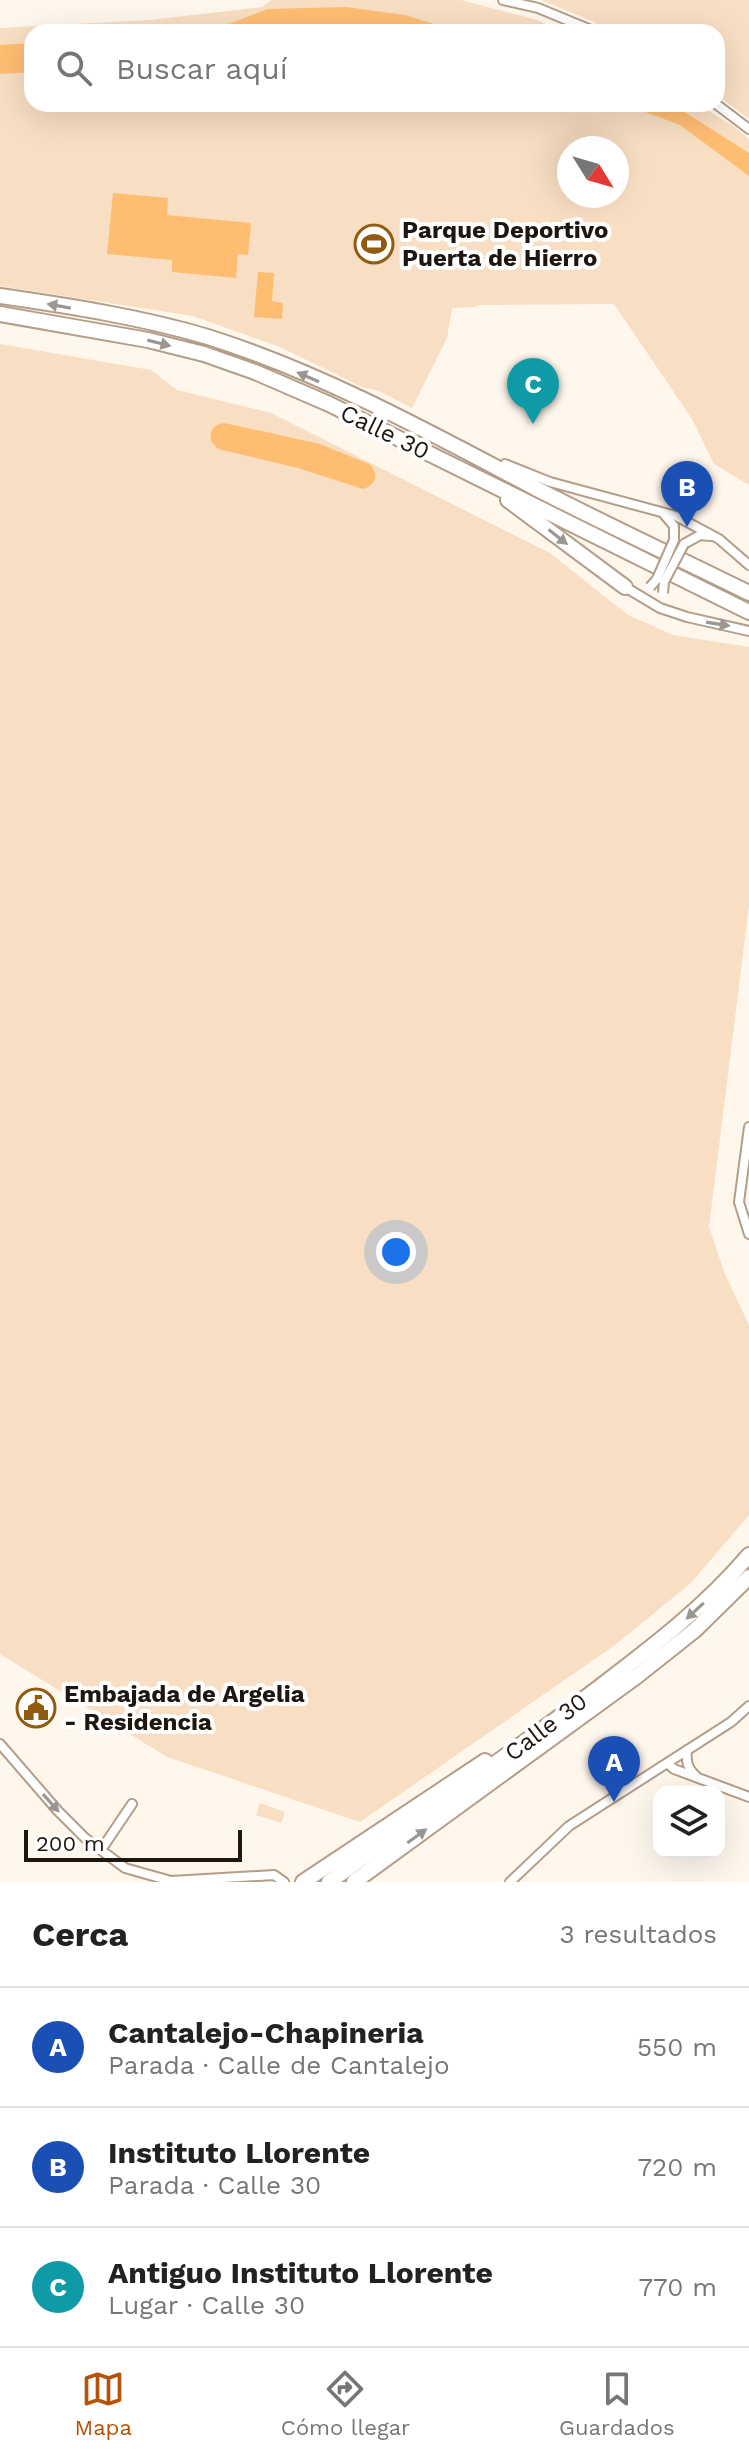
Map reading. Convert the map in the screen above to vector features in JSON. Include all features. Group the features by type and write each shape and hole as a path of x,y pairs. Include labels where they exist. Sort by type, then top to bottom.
{"highway":[{"name":"Calle 30","path":"0,296 147,322 206,337 263,357 475,456 749,593"},
{"name":"Calle 30","path":"0,314 148,340 204,354 255,372 422,450 749,612"},
{"path":"422,450 445,469 509,501 625,587"},
{"path":"475,456 505,464"},
{"name":"Calle 30","path":"329,1882 547,1728 641,1657 681,1624 749,1555"},
{"name":"Calle 30","path":"354,1882 637,1676 695,1630 749,1577"},
{"path":"303,1882 468,1771 593,1692"}],"street":[{"path":"503,0 538,8 577,24"},
{"path":"725,111 749,129"},
{"path":"505,464 550,482 693,523 719,539 749,565"},
{"path":"625,587 639,590 650,587 657,579 674,540 674,526 662,512"},
{"path":"687,617 667,603 663,593 664,582 684,544 691,538 700,535 719,539"},
{"path":"625,587 660,608 749,631"},
{"path":"749,1127 739,1202 749,1234"},
{"path":"510,1882 569,1826 731,1722 749,1706"},
{"path":"0,1744 85,1838 125,1868 171,1881 274,1875 284,1882"},
{"path":"687,1750 689,1770 699,1779"},
{"path":"667,1763 674,1769 749,1797"},
{"path":"101,1850 132,1804"}],"shaded area":[{"name":"Parque Deportivo Puerta de Hierro","path":"271,0 461,0 546,24 75,24 150,20 262,7"},
{"path":"541,0 749,0 749,119 725,101 725,24 597,24"},
{"path":"346,7 405,15 434,24 229,24 268,9"},
{"name":"Parque Deportivo Puerta de Hierro","path":"24,27 24,112 711,112 749,139 749,485 714,464 692,419 614,304 452,308 447,338 412,408 280,347 193,316 0,286 0,28"},
{"path":"24,44 24,72 0,74 0,45"},
{"path":"645,112 685,112 749,153 749,176 680,125"},
{"path":"113,193 168,198 167,215 251,223 248,255 238,254 236,278 172,272 172,260 107,254"},
{"path":"258,272 274,273 272,301 283,303 282,319 254,317"},
{"path":"0,344 151,370 177,390 271,413 550,553 628,615 673,635 749,647 749,905 709,1227 725,1274 749,1325 749,1515 691,1583 615,1645 360,1822 167,1757 0,1654"},
{"path":"224,423 320,444 369,464 375,471 375,478 371,485 363,489 298,468 218,449 211,441 211,434 215,426"},
{"path":"260,1803 285,1812 281,1823 256,1815"}],"place":[{"name":"Parque Deportivo Puerta de Hierro","path":"374,244"},
{"name":"Antiguo Instituto Llorente","path":"533,424"},
{"name":"Instituto Llorente","path":"687,527"},
{"name":"Embajada de Argelia - Residencia","path":"36,1708"},
{"name":"Cantalejo-Chapineria","path":"614,1802"}]}
